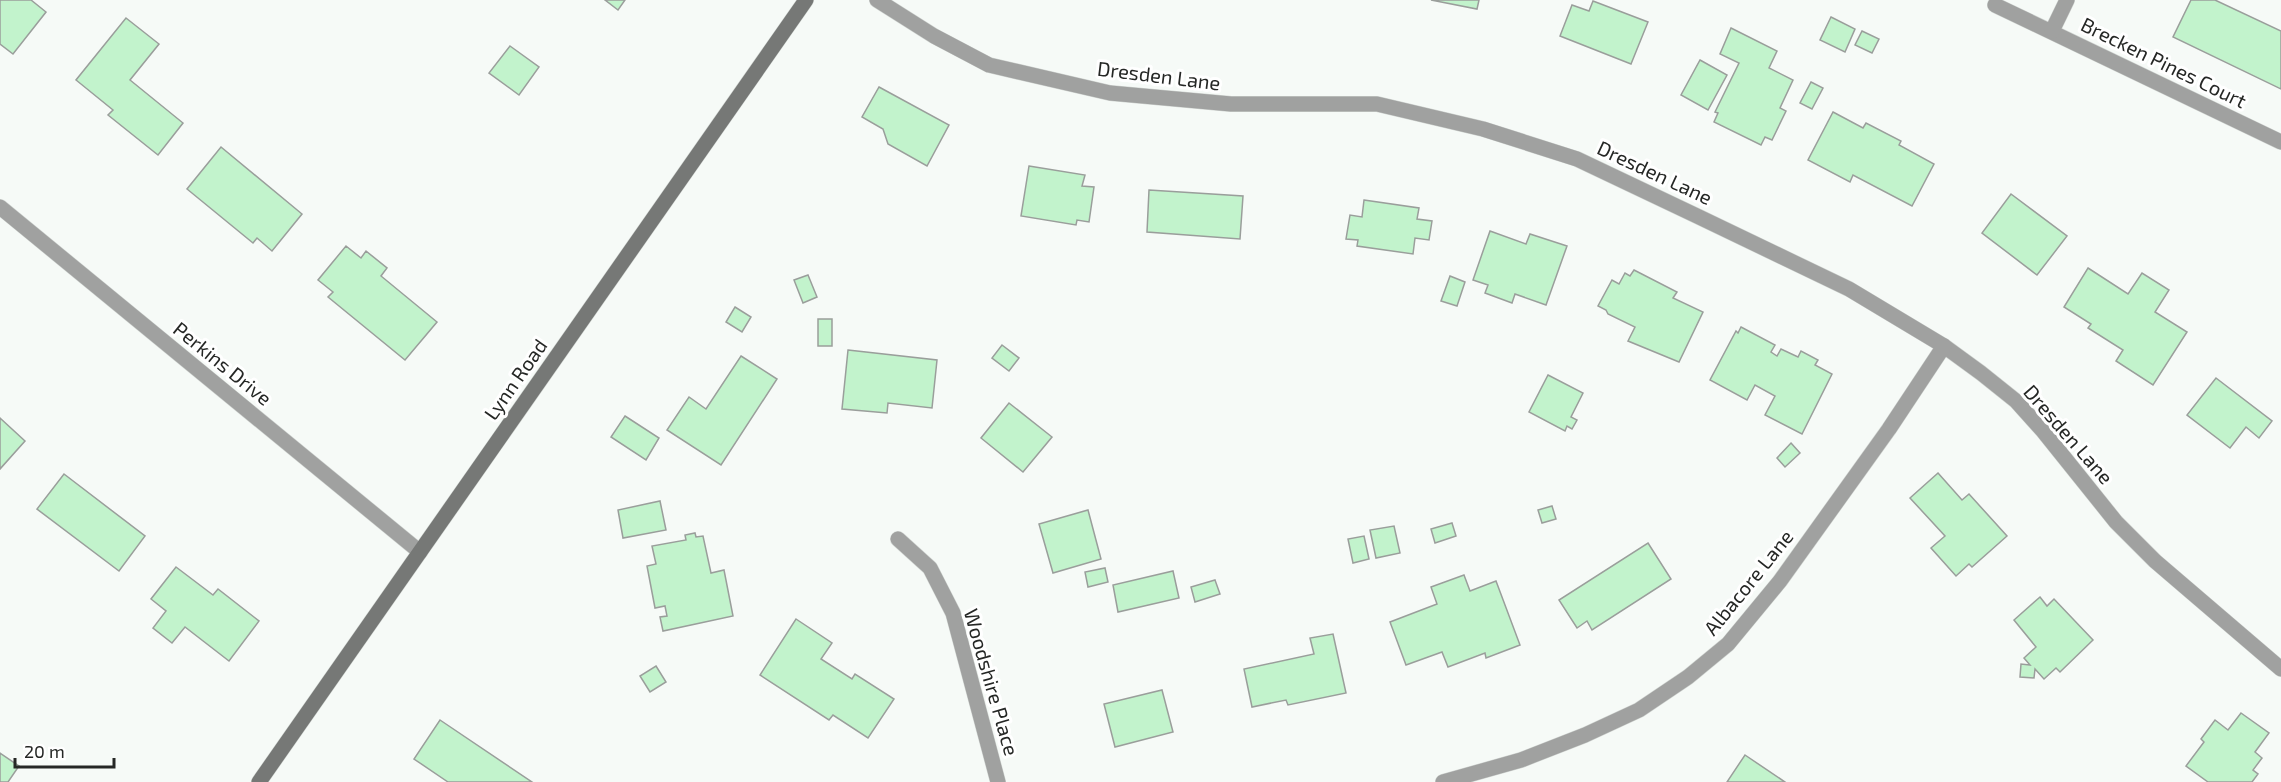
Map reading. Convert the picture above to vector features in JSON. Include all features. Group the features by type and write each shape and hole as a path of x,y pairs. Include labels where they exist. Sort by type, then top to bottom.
{"main road":[{"name":"Lynn Road","path":"259,782 806,0"}],"street":[{"name":"Dresden Lane","path":"877,0 933,36 989,65 1110,93 1230,104 1377,104 1483,129 1577,159 1849,289 1944,346 2016,401 2116,522 2155,561 2281,669"},
{"path":"2052,32 2067,0"},
{"name":"Brecken Pines Court","path":"1995,5 2281,142"},
{"name":"Perkins Drive","path":"0,207 420,552"},
{"name":"Albacore Lane","path":"1443,782 1521,760 1586,735 1640,710 1688,677 1728,644 1780,581 1889,429 1944,346"},
{"name":"Woodshire Place","path":"898,539 930,568 953,613 998,782"}],"building":[{"path":"0,0 31,0 46,12 13,54 0,44"},
{"path":"605,0 625,0 618,10"},
{"path":"1431,0 1479,0 1477,9"},
{"path":"2191,0 2215,0 2281,31 2281,89 2173,37"},
{"path":"1593,1 1648,22 1631,64 1560,36 1572,5 1589,11"},
{"path":"1831,17 1855,29 1845,52 1820,40"},
{"path":"126,18 159,44 130,80 183,123 158,155 108,115 113,110 76,80"},
{"path":"1731,28 1777,51 1769,68 1793,80 1780,108 1786,111 1772,140 1765,137 1761,145 1714,122 1718,113 1715,112 1739,63 1720,54"},
{"path":"1862,31 1879,39 1872,53 1855,45"},
{"path":"510,46 539,67 519,95 489,73"},
{"path":"1700,60 1727,75 1708,110 1681,95"},
{"path":"1811,82 1823,88 1812,109 1800,103"},
{"path":"879,87 949,125 927,166 888,144 883,129 862,117"},
{"path":"1833,112 1863,128 1866,123 1901,141 1899,145 1934,164 1912,206 1853,175 1850,182 1808,160"},
{"path":"221,147 302,214 272,251 257,238 253,243 187,189"},
{"path":"1029,166 1085,175 1082,186 1094,187 1089,222 1077,220 1076,225 1021,216"},
{"path":"1149,190 1243,196 1240,239 1147,232"},
{"path":"2011,194 2067,236 2037,275 1982,233"},
{"path":"1364,200 1419,208 1417,219 1432,221 1429,240 1415,238 1413,254 1357,246 1358,240 1346,239 1350,215 1362,217"},
{"path":"1490,231 1526,244 1530,234 1567,246 1546,305 1515,294 1512,303 1485,293 1488,285 1473,280"},
{"path":"346,246 361,258 366,251 387,268 381,276 437,322 405,360 328,297 333,292 318,280"},
{"path":"2088,268 2128,294 2142,273 2169,290 2155,312 2187,332 2153,385 2116,361 2123,350 2088,328 2091,324 2064,307"},
{"path":"1634,270 1677,292 1673,298 1703,312 1679,362 1628,341 1635,327 1608,314 1606,310 1598,306 1612,280 1619,284 1625,273 1630,276"},
{"path":"808,275 817,297 803,303 794,280"},
{"path":"1450,276 1465,282 1457,306 1441,301"},
{"path":"735,307 751,317 742,332 726,322"},
{"path":"818,319 832,319 832,346 818,346"},
{"path":"1741,327 1775,345 1771,352 1777,356 1781,349 1798,357 1801,351 1818,360 1815,365 1832,374 1802,434 1765,415 1775,396 1755,385 1747,400 1710,380 1736,331 1738,333"},
{"path":"1002,345 1019,358 1009,371 992,358"},
{"path":"848,350 937,360 932,408 888,403 887,413 842,409"},
{"path":"741,356 777,379 721,465 667,430 689,397 706,409"},
{"path":"1548,375 1583,393 1571,417 1577,420 1572,429 1567,426 1565,431 1529,412"},
{"path":"2216,378 2272,421 2259,438 2246,427 2230,448 2187,415"},
{"path":"1009,403 1052,437 1023,472 981,438"},
{"path":"625,416 659,438 646,460 611,437"},
{"path":"0,418 25,441 0,469"},
{"path":"1791,443 1800,453 1785,467 1777,458"},
{"path":"1938,473 1962,500 1969,494 2007,536 1972,567 1969,564 1956,576 1931,548 1945,536 1910,498"},
{"path":"64,474 145,536 119,571 37,509"},
{"path":"660,501 666,530 623,538 618,510"},
{"path":"1552,506 1556,519 1542,523 1538,510"},
{"path":"1088,510 1101,559 1053,573 1039,524"},
{"path":"1452,523 1456,536 1435,543 1431,529"},
{"path":"1394,526 1400,553 1376,558 1370,530"},
{"path":"695,533 696,537 703,536 711,573 724,570 733,616 663,631 660,617 667,616 665,606 655,608 647,566 656,564 652,546 686,540 685,535"},
{"path":"1364,536 1369,559 1353,563 1348,539"},
{"path":"1648,543 1671,579 1592,630 1587,621 1577,628 1559,600"},
{"path":"176,567 213,595 218,589 259,621 229,661 185,627 172,643 153,628 166,611 151,599"},
{"path":"1105,568 1108,582 1088,587 1085,572"},
{"path":"1173,571 1179,598 1118,612 1113,585"},
{"path":"1464,575 1470,591 1496,581 1520,645 1486,658 1485,653 1448,667 1442,652 1406,665 1390,622 1437,604 1431,587"},
{"path":"1215,580 1220,594 1195,602 1191,587"},
{"path":"2040,597 2047,606 2054,599 2093,640 2060,672 2056,668 2044,679 2035,669 2034,678 2020,677 2021,664 2030,665 2024,658 2036,647 2014,620"},
{"path":"796,619 832,643 821,659 852,679 855,674 894,699 868,738 833,715 829,720 760,675"},
{"path":"1333,634 1346,693 1288,705 1286,700 1252,707 1244,669 1314,654 1310,638"},
{"path":"656,666 666,682 650,692 640,676"},
{"path":"1162,690 1173,732 1115,747 1104,704"},
{"path":"2241,713 2269,733 2255,752 2262,758 2253,770 2258,774 2252,782 2208,782 2186,766 2204,742 2201,739 2215,720 2228,730"},
{"path":"440,720 532,782 448,782 414,759"},
{"path":"0,753 19,766 8,782 0,782"},
{"path":"1745,755 1785,782 1727,782"}]}
